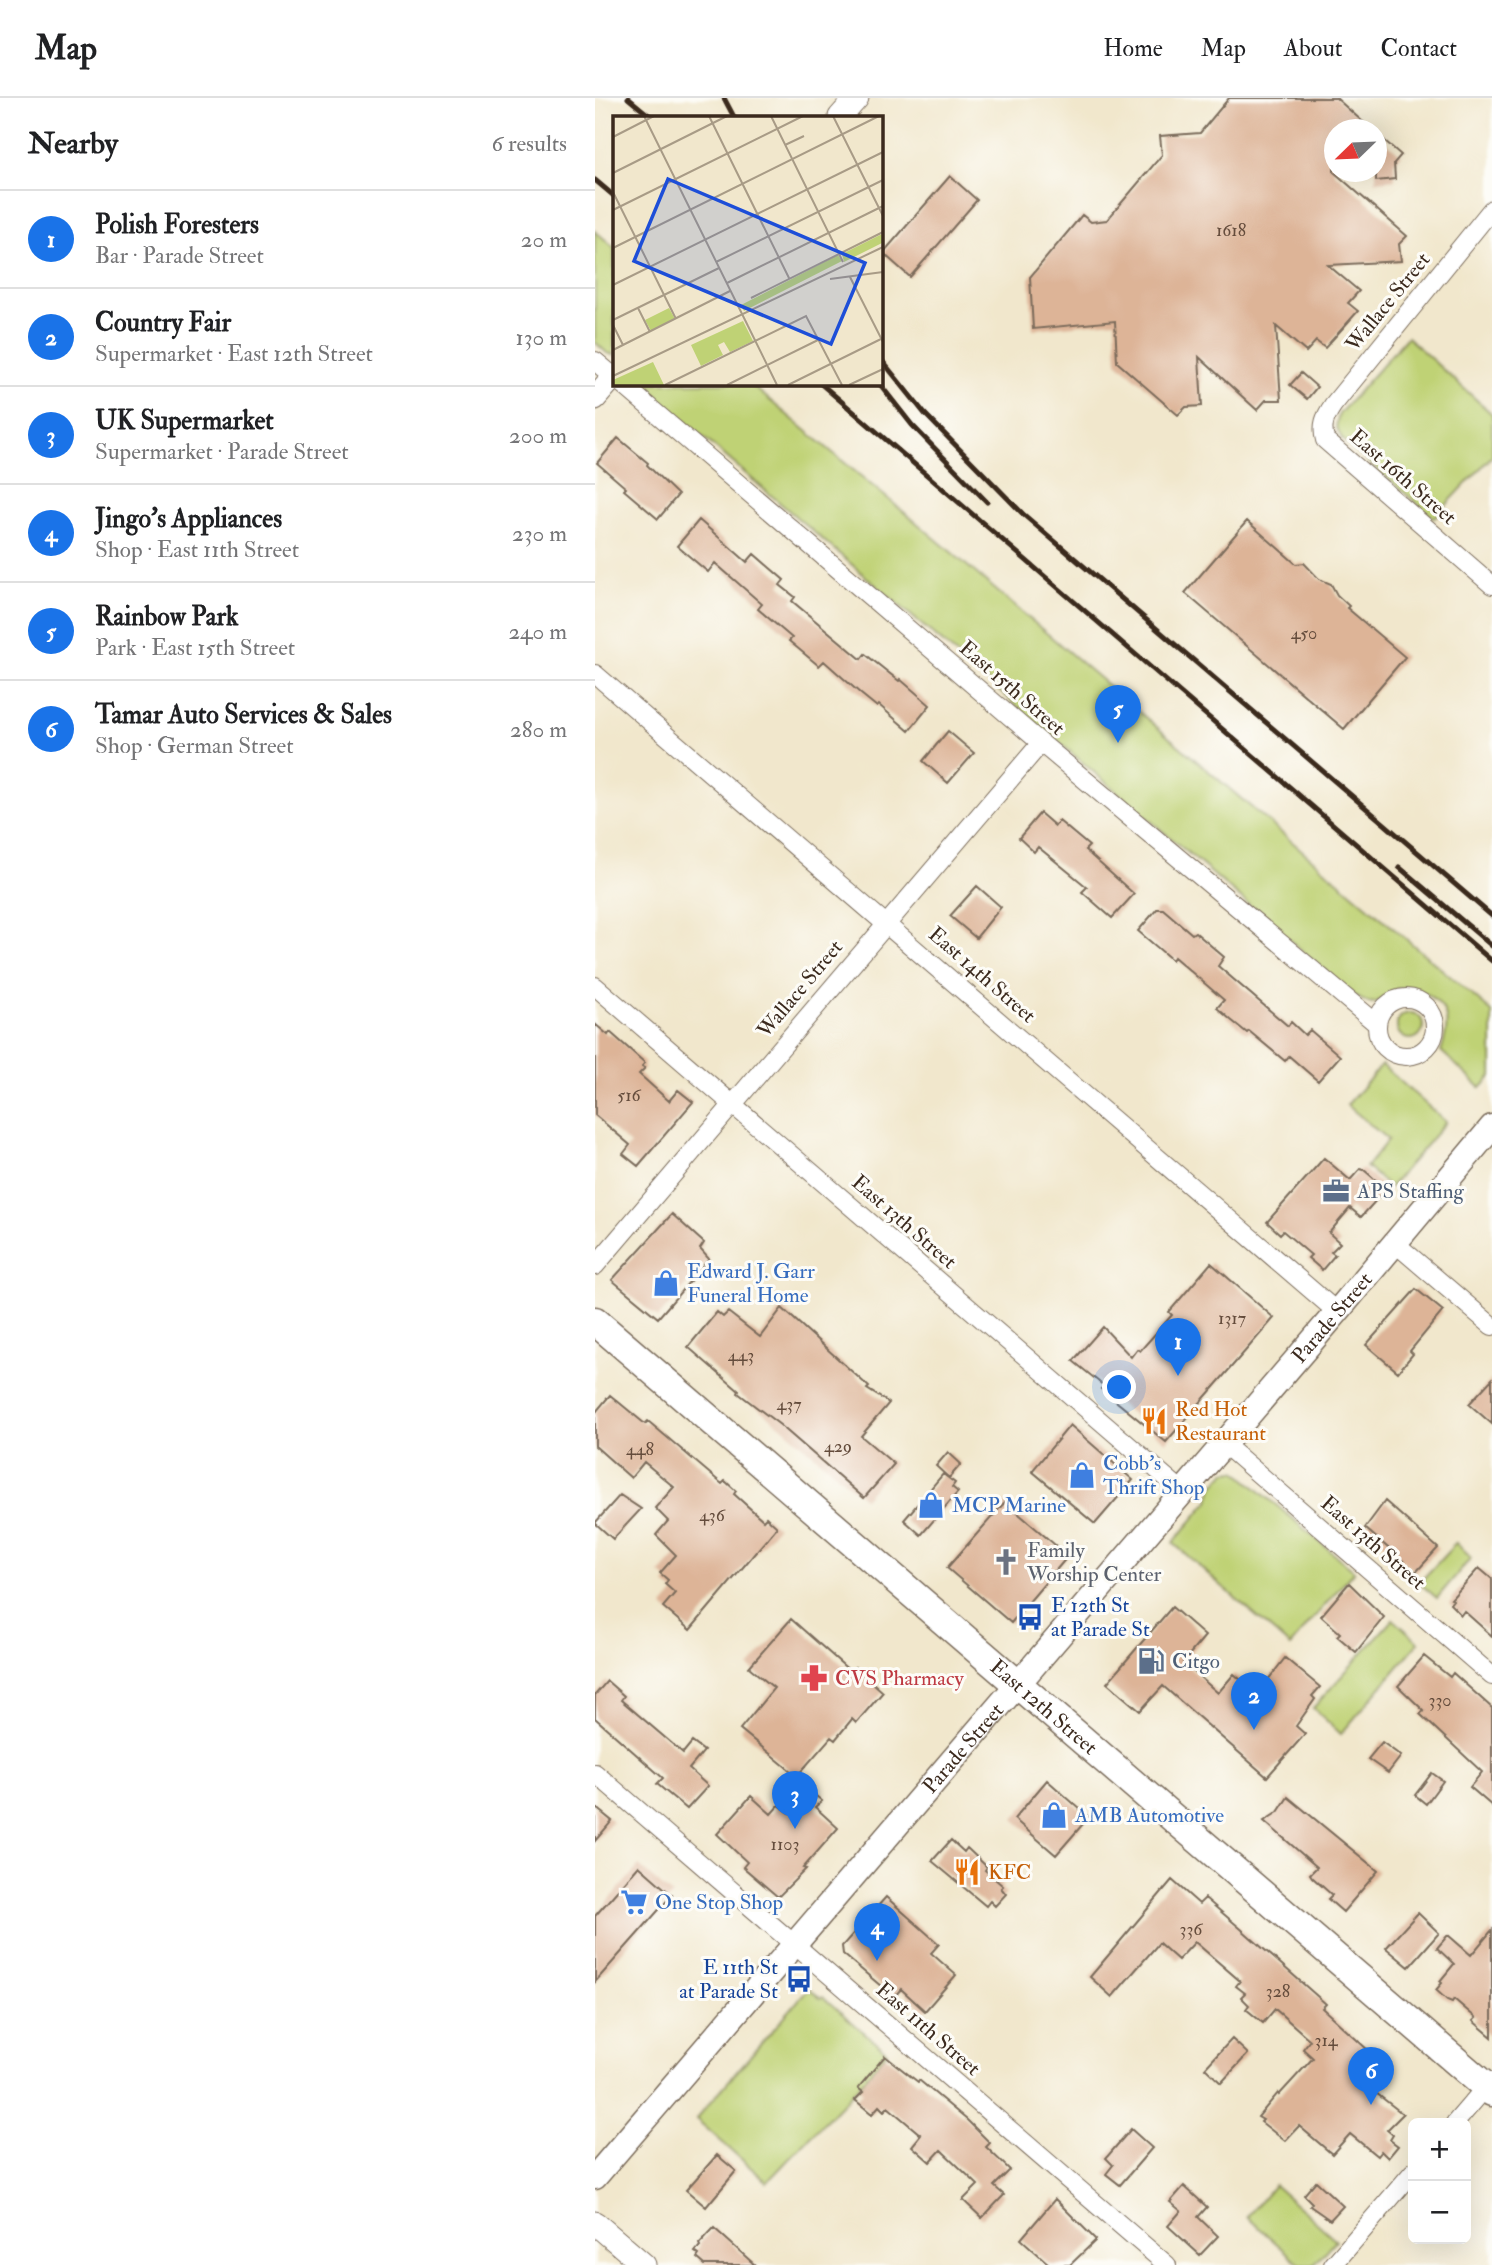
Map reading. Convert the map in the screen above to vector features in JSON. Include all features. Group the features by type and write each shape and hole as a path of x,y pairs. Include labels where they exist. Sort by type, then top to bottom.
{"main road":[{"name":"Parade Street","path":"595,2177 1396,1244 1492,1127"},
{"name":"East 12th Street","path":"595,1321 1490,2086"}],"street":[{"path":"841,116 857,98"},
{"name":"Wallace Street","path":"1322,426 1333,405 1489,218"},
{"path":"595,360 613,375"},
{"path":"595,398 613,377"},
{"name":"East 15th Street","path":"623,385 1041,743 1377,1024"},
{"name":"East 16th Street","path":"1322,426 1325,440 1492,585"},
{"name":"East 14th Street","path":"595,674 1337,1312"},
{"name":"Wallace Street","path":"595,1266 1041,743"},
{"name":"East 13th Street","path":"595,986 1183,1492"},
{"path":"1396,1244 1492,1326"},
{"name":"East 13th Street","path":"1224,1444 1492,1676"},
{"name":"East 11th Street","path":"595,1773 1167,2265"},
{"path":"1460,2118 1490,2086"},
{"path":"1333,2265 1408,2178"},
{"path":"595,2223 644,2265"}],"green space":[{"path":"595,231 613,246 613,355 595,342"},
{"path":"1407,337 1492,414 1492,456 1434,518 1342,439 1336,427 1339,414"},
{"path":"642,385 751,385 1492,1012 1492,1076 1481,1088 1441,1051 1446,1034 1446,1019 1440,1005 1426,994 1414,989 1400,988 1373,1003 1355,996"},
{"path":"1410,1013 1419,1017 1423,1026 1419,1035 1410,1039 1401,1035 1397,1026 1401,1017"},
{"path":"1382,1065 1446,1122 1390,1187 1366,1167 1388,1140 1347,1105"},
{"path":"1236,1471 1354,1571 1290,1646 1173,1543 1209,1501 1213,1486 1226,1472"},
{"path":"1456,1543 1471,1558 1437,1598 1419,1583"},
{"path":"1393,1619 1419,1642 1341,1734 1313,1708"},
{"path":"809,1988 887,2052 857,2088 767,2182 696,2119"},
{"path":"1274,2185 1336,2240 1314,2265 1301,2265 1247,2217"}],"building":[{"path":"1229,98 1336,98 1360,119 1324,119 1324,182 1345,182 1407,236 1399,244 1401,261 1328,265 1359,291 1348,303 1358,311 1325,348 1316,341 1306,352 1276,326 1281,400 1266,400 1257,410 1199,357 1202,406 1186,407 1178,415 1117,362 1115,321 1033,329 1030,277 1082,215 1091,222 1107,220 1162,155 1160,136 1200,133"},
{"path":"1387,143 1401,155 1394,163 1395,179 1387,180"},
{"path":"950,176 977,200 910,277 883,253"},
{"path":"1301,373 1317,387 1307,399 1290,385"},
{"path":"618,438 648,463 678,495 658,519 597,463"},
{"path":"699,520 747,562 754,554 784,580 780,585 795,597 792,601 861,659 865,654 930,705 909,731 824,661 819,666 789,641 792,638 758,609 762,604 715,563 708,572 677,546"},
{"path":"1247,521 1296,564 1304,563 1319,579 1331,584 1337,595 1349,606 1347,608 1405,657 1344,729 1185,593"},
{"path":"948,731 974,753 948,783 923,761"},
{"path":"1040,813 1055,826 1059,821 1089,846 1085,850 1134,894 1112,918 1082,892 1087,887 1038,847 1034,852 1019,838"},
{"path":"977,886 1001,907 976,938 950,916"},
{"path":"1157,909 1163,909 1224,957 1218,966 1288,1026 1291,1022 1305,1035 1310,1030 1340,1056 1318,1081 1289,1056 1285,1061 1249,1031 1247,1033 1231,1020 1217,1008 1224,1000 1174,957 1172,960 1138,931"},
{"path":"595,1024 608,1035 610,1032 645,1063 642,1066 645,1068 639,1074 669,1101 678,1090 693,1102 638,1166 623,1154 630,1145 595,1115"},
{"path":"1324,1158 1350,1180 1360,1169 1364,1170 1386,1189 1361,1217 1350,1208 1329,1233 1340,1243 1331,1252 1335,1255 1322,1270 1308,1258 1311,1255 1283,1231 1280,1234 1267,1222"},
{"path":"672,1214 704,1243 700,1249 709,1259 658,1318 612,1280"},
{"path":"1211,1263 1274,1318 1166,1442 1101,1389 1104,1386 1073,1361 1103,1327 1131,1357 1137,1349 1140,1351 1172,1315 1169,1312"},
{"path":"1416,1289 1443,1311 1410,1351 1413,1354 1398,1372 1366,1345"},
{"path":"782,1308 869,1387 867,1389 889,1403 861,1436 894,1464 864,1498 780,1425 738,1393 739,1391 688,1347 717,1312 723,1317 728,1312 760,1337"},
{"path":"1492,1379 1492,1424 1469,1404"},
{"path":"610,1395 645,1424 648,1421 722,1484 725,1481 736,1491 734,1494 763,1520 766,1517 777,1527 690,1630 663,1607 675,1593 665,1584 668,1580 660,1573 676,1555 656,1535 668,1521 655,1508 674,1487 644,1462 631,1478 595,1446 595,1413"},
{"name":"Cobb's Thrift Shop","path":"1070,1425 1133,1480 1095,1524 1032,1471"},
{"path":"948,1452 961,1464 949,1478 936,1466"},
{"path":"943,1474 955,1483 952,1487 958,1492 921,1535 904,1520"},
{"path":"620,1495 641,1509 613,1539 595,1523"},
{"path":"1385,1501 1438,1548 1416,1572 1365,1528"},
{"path":"1005,1502 1068,1556 1011,1623 947,1568"},
{"path":"1479,1568 1492,1579 1492,1636 1464,1611 1461,1615 1450,1604 1453,1600 1451,1599"},
{"path":"1349,1583 1384,1617 1356,1652 1337,1636 1340,1633 1321,1616"},
{"path":"1172,1607 1205,1636 1183,1662 1218,1693 1234,1674 1257,1694 1285,1658 1320,1687 1296,1726 1305,1734 1267,1777 1163,1686 1140,1711 1107,1683"},
{"path":"791,1619 851,1672 855,1667 883,1692 856,1723 852,1719 835,1740 831,1737 797,1776 740,1729 774,1688 749,1667"},
{"path":"1424,1656 1450,1677 1453,1673 1492,1708 1492,1806 1470,1787 1482,1772 1420,1714 1424,1711 1398,1686"},
{"path":"607,1681 624,1696 621,1700 683,1753 692,1742 704,1751 689,1769 708,1786 687,1809 657,1784 663,1778 595,1718 595,1695"},
{"path":"1382,1742 1401,1756 1388,1773 1368,1759"},
{"path":"1432,1773 1443,1781 1426,1804 1415,1795"},
{"path":"1047,1780 1089,1817 1056,1855 1014,1819"},
{"path":"810,1791 822,1801 815,1807 838,1828 803,1868 806,1869 778,1897 743,1867 747,1862 717,1834 751,1796 771,1814 779,1805 790,1813"},
{"path":"1288,1797 1378,1871 1343,1912 1328,1899 1332,1895 1310,1874 1317,1867 1264,1821 1278,1812"},
{"path":"595,1807 612,1821 595,1841"},
{"path":"951,1840 964,1852 967,1848 1003,1886 1001,1888 1006,1894 995,1906 990,1901 986,1906 932,1861"},
{"path":"639,1866 672,1895 595,1982 595,1916"},
{"path":"1172,1880 1199,1904 1205,1898 1240,1928 1326,2004 1322,2008 1368,2050 1349,2072 1403,2114 1387,2130 1393,2135 1390,2140 1398,2146 1388,2158 1381,2151 1377,2156 1350,2134 1332,2154 1299,2126 1285,2141 1261,2122 1263,2120 1258,2117 1313,2058 1303,2049 1310,2040 1275,2009 1263,2023 1246,2009 1249,2005 1241,1997 1245,1993 1236,1986 1240,1981 1195,1942 1178,1960 1159,1943 1112,1997 1090,1977"},
{"path":"886,1897 939,1944 931,1953 956,1975 925,2011 901,1989 894,1997 843,1954 842,1946"},
{"path":"1418,1913 1439,1933 1409,1967 1386,1948"},
{"path":"1492,1930 1492,2037 1473,2021 1476,2018 1454,1999 1452,2002 1447,2000 1436,1990 1454,1964 1437,1948 1448,1935 1471,1955"},
{"path":"1232,2039 1248,2054 1221,2083 1205,2068"},
{"path":"885,2056 967,2120 990,2143 986,2147 1010,2170 994,2186 1004,2195 982,2218 963,2200 978,2185 941,2150 930,2162 912,2146 921,2135 888,2107 884,2111 879,2106 872,2114 855,2100 863,2092 858,2088"},
{"path":"1131,2129 1152,2148 1120,2185 1106,2174 1113,2165 1106,2158"},
{"path":"717,2155 736,2171 706,2207 686,2190"},
{"path":"1316,2181 1343,2206 1330,2220 1310,2206 1312,2203 1304,2195"},
{"path":"1184,2186 1207,2207 1198,2217 1218,2236 1200,2255 1168,2226 1181,2211 1170,2202"},
{"path":"1055,2199 1096,2240 1070,2265 1050,2265 1021,2239"},
{"path":"714,2228 755,2265 705,2265 697,2258 699,2255 695,2252 699,2244"}],"railway":[{"path":"628,98 650,116"},
{"path":"724,98 733,116"},
{"path":"595,180 613,195"},
{"path":"882,360 925,414 1024,515 1492,916"},
{"path":"822,385 1492,961"},
{"path":"881,385 912,425 987,502"},
{"path":"1399,867 1492,946"}],"place":[{"name":"Rainbow Park","path":"1118,743"},
{"name":"APS Staffing","path":"1336,1191"},
{"name":"Edward J. Garr Funeral Home","path":"666,1283"},
{"name":"Polish Foresters","path":"1178,1376"},
{"name":"Red Hot Restaurant","path":"1154,1421"},
{"name":"Cobb's Thrift Shop","path":"1082,1475"},
{"name":"MCP Marine","path":"931,1505"},
{"name":"Family Worship Center","path":"1006,1562"},
{"name":"E 12th St at Parade St","path":"1030,1617"},
{"name":"Citgo","path":"1151,1661"},
{"name":"CVS Pharmacy","path":"814,1678"},
{"name":"Country Fair","path":"1254,1730"},
{"name":"AMB Automotive","path":"1054,1815"},
{"name":"UK Supermarket","path":"795,1829"},
{"name":"KFC","path":"967,1872"},
{"name":"One Stop Shop","path":"634,1902"},
{"name":"Jingo's Appliances","path":"877,1961"},
{"name":"E 11th St at Parade St","path":"799,1979"},
{"name":"Tamar Auto Services & Sales","path":"1371,2105"}]}
